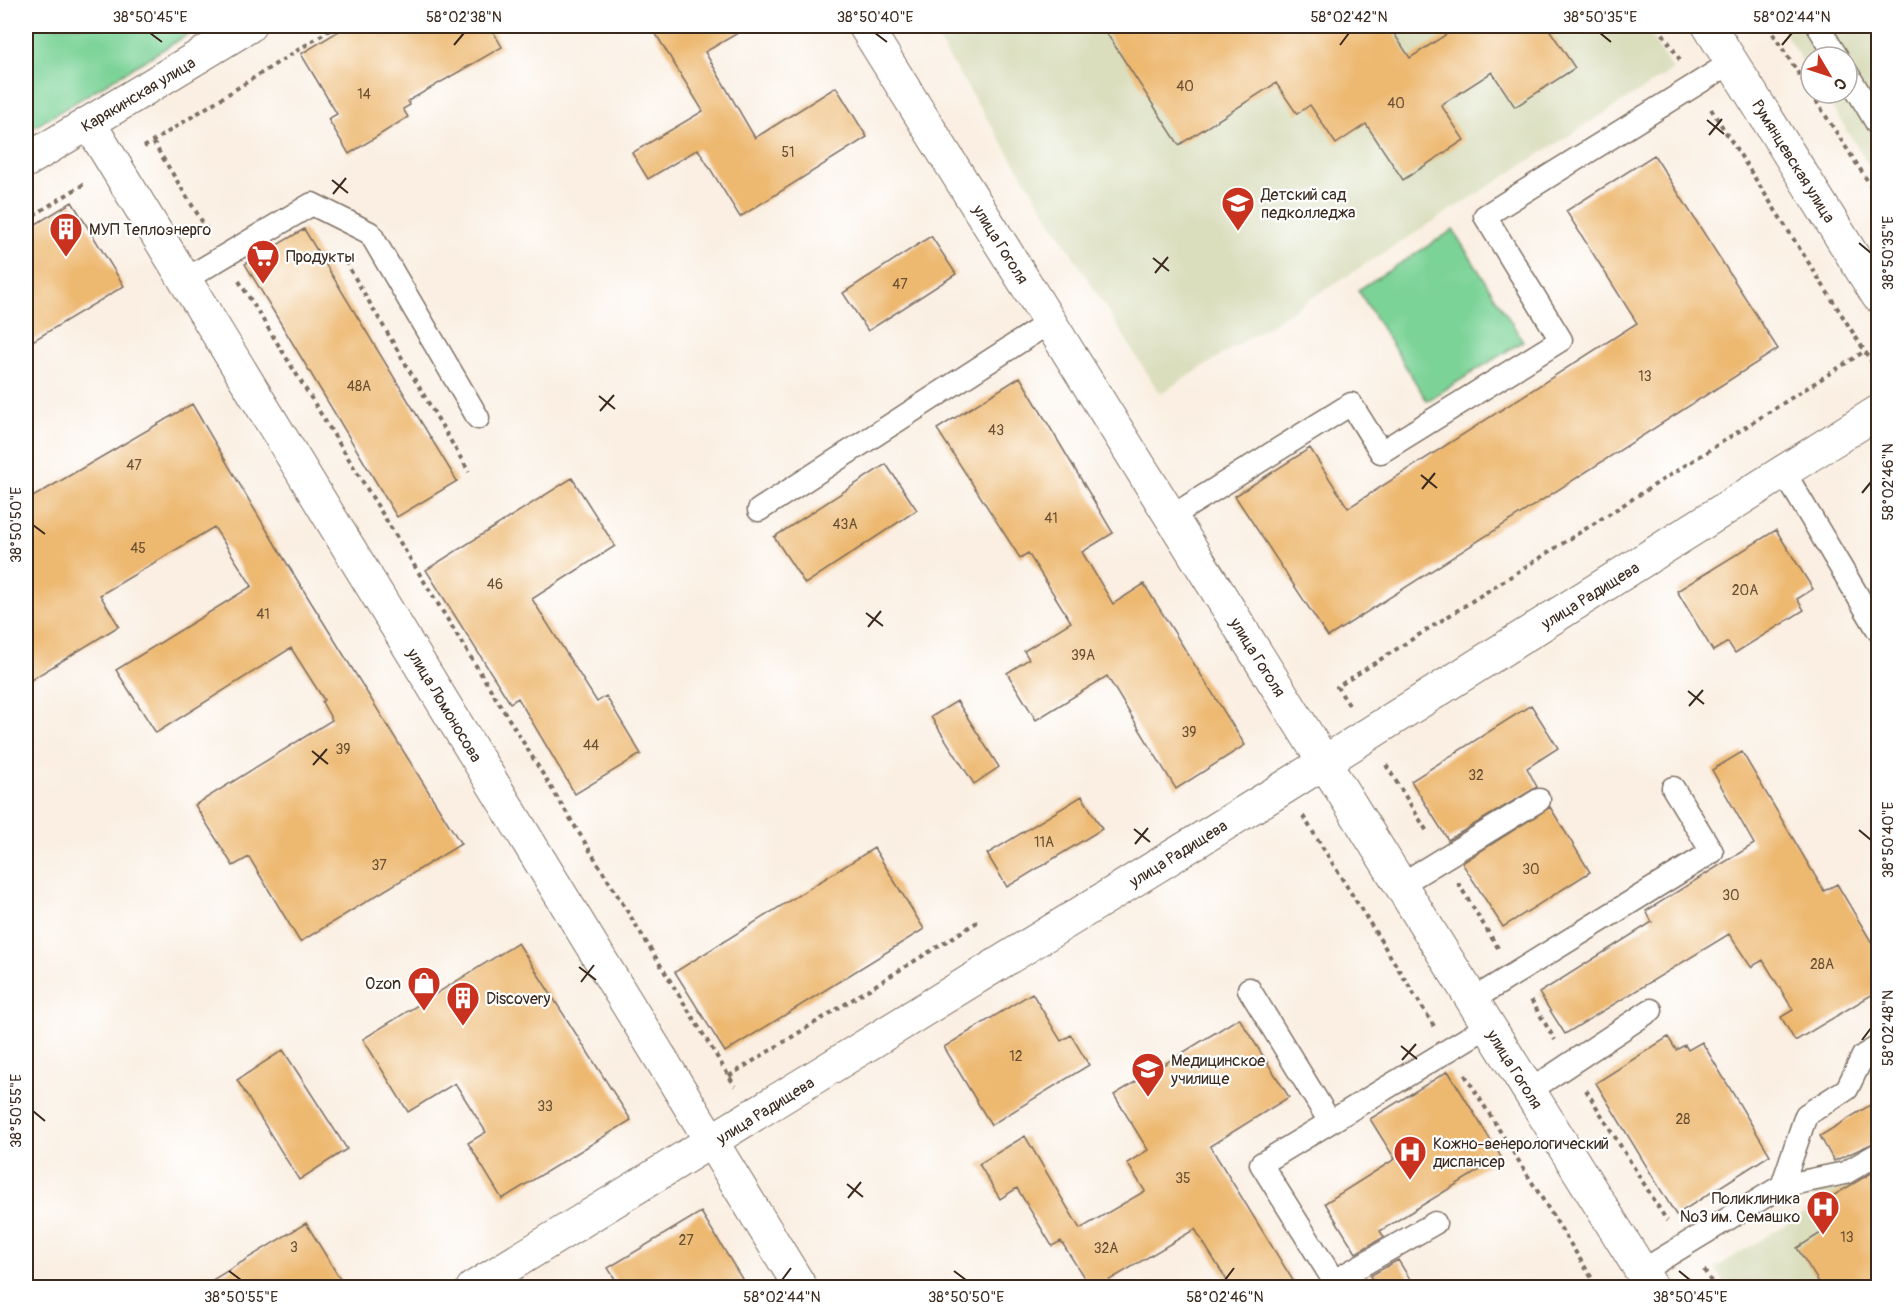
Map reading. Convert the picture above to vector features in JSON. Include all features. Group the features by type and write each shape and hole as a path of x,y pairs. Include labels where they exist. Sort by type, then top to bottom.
{"street":[{"name":"Карякинская улица","path":"26,161 249,26"},
{"name":"улица Гоголя","path":"866,26 1172,516 1323,763 1647,1279"},
{"name":"Румянцевская улица","path":"1709,26 1878,296"},
{"name":"улица Ломоносова","path":"89,123 801,1287"},
{"name":"улица Радищева","path":"473,1287 754,1117 1368,735 1878,412"}],"lane":[{"path":"1818,26 1830,45"},
{"path":"1172,516 1351,404 1381,452 1561,340 1485,216 1732,62"},
{"path":"1859,93 1878,125"},
{"path":"184,280 312,204 370,233 478,418"},
{"path":"759,510 1050,322"},
{"path":"1784,472 1878,630"},
{"path":"1435,1223 1334,1281 1261,1164 1330,1122 1480,1013 1515,974 1712,852 1673,788"},
{"path":"1400,885 1539,800"},
{"path":"1249,989 1330,1122"},
{"path":"1528,1090 1651,1010"},
{"path":"1782,1186 1806,1115 1847,1089 1863,1056 1878,1047"},
{"path":"1647,1279 1688,1243 1782,1186 1845,1173 1878,1154"}],"path":[{"path":"26,220 336,26"},
{"path":"1658,26 1878,372"},
{"path":"1768,26 1799,74"},
{"path":"1819,105 1878,198"},
{"path":"153,142 754,1117"},
{"path":"312,204 469,472"},
{"path":"1715,1287 1688,1243 1667,1222 1337,687 1865,351"},
{"path":"1871,359 1878,354"},
{"path":"729,1076 979,921"}],"shaded area":[{"name":"Детский сад педколледжа","path":"929,26 1644,26 1673,70 1160,394"},
{"path":"1780,26 1878,26 1878,180 1831,105 1859,105 1859,45 1799,45 1799,55"},
{"name":"Поликлиника №3 им. Семашко","path":"1878,1141 1878,1287 1727,1287 1715,1268 1819,1204 1807,1184"}],"green space":[{"path":"26,26 202,26 26,132"},
{"path":"1453,230 1523,341 1427,401 1358,290"}],"building":[{"path":"347,26 490,26 502,47 408,101 410,105 403,109 408,117 349,154 328,119 337,114 301,54"},
{"path":"651,26 750,26 705,52 755,138 836,87 867,137 740,217 698,149 648,179 632,153 703,111"},
{"path":"1102,26 1389,26 1410,58 1459,26 1547,26 1575,68 1515,107 1492,72 1441,105 1464,140 1403,180 1366,124 1336,144 1310,105 1297,114 1276,83 1179,145"},
{"path":"1654,155 1778,349 1328,637 1235,496 1310,448 1348,508 1637,323 1566,211"},
{"name":"МУП Теплоэнерго","path":"72,202 124,286 26,345 26,230"},
{"path":"304,229 457,481 397,517 245,264"},
{"path":"931,236 956,274 868,331 843,293"},
{"path":"1020,377 1113,533 1082,552 1113,604 1144,584 1245,745 1176,789 1107,676 1036,720 1007,673 1029,659 1024,651 1071,622 1028,553 1020,558 937,429"},
{"path":"192,404 278,549 461,844 300,942 249,857 233,866 195,805 332,720 322,702 324,700 291,648 156,733 116,670 252,586 214,527 100,595 119,626 26,683 26,501"},
{"path":"886,464 917,510 805,584 774,537"},
{"path":"572,478 615,546 532,599 597,702 606,696 641,754 575,794 518,698 510,703 426,570"},
{"path":"1776,530 1813,589 1797,599 1804,610 1735,653 1728,642 1713,651 1677,591"},
{"path":"957,701 999,767 974,784 931,717"},
{"path":"1531,705 1558,748 1527,768 1537,787 1448,840 1411,781"},
{"path":"1742,752 1824,891 1837,884 1878,953 1878,991 1795,1041 1781,1017 1793,1010 1763,960 1751,967 1729,934 1565,1034 1539,993 1652,922 1646,911 1754,844 1712,770"},
{"path":"1082,796 1102,829 1007,887 987,854"},
{"path":"1550,807 1590,872 1503,927 1462,863"},
{"path":"874,848 924,929 725,1052 675,972"},
{"path":"518,943 631,1120 502,1199 468,1143 486,1132 455,1083 408,1112 363,1039"},
{"path":"1032,993 1061,1041 1071,1035 1089,1065 991,1125 944,1047"},
{"path":"1239,1018 1289,1097 1210,1146 1297,1287 1231,1287 1195,1229 1098,1287 1090,1287 1061,1241 1052,1246 1017,1188 1000,1199 979,1164 1025,1136 1080,1229 1145,1191 1127,1163 1148,1150 1114,1095"},
{"path":"1668,1037 1676,1050 1685,1045 1688,1050 1702,1042 1770,1155 1676,1215 1596,1083"},
{"path":"283,1050 347,1149 299,1180 237,1080"},
{"name":"Кожно-венерологический диспансер","path":"1448,1071 1501,1157 1380,1231 1384,1237 1356,1253 1325,1203 1395,1159 1370,1119"},
{"path":"1878,1100 1878,1141 1834,1161 1820,1136"},
{"path":"1878,1169 1878,1287 1822,1287 1797,1248 1832,1226 1819,1204"},
{"path":"701,1212 747,1287 620,1287 608,1268"},
{"path":"306,1223 345,1287 201,1287"},
{"path":"1398,1260 1415,1287 1377,1287 1370,1276"}],"place":[{"name":"Детский сад педколледжа","path":"1238,232"},
{"name":"МУП Теплоэнерго","path":"66,258"},
{"name":"Продукты","path":"263,285"},
{"name":"Ozon","path":"424,1012"},
{"name":"Discovery","path":"463,1027"},
{"name":"Медицинское училище","path":"1148,1098"},
{"name":"Кожно-венерологический диспансер","path":"1410,1181"},
{"name":"Поликлиника №3 им. Семашко","path":"1823,1236"}]}
